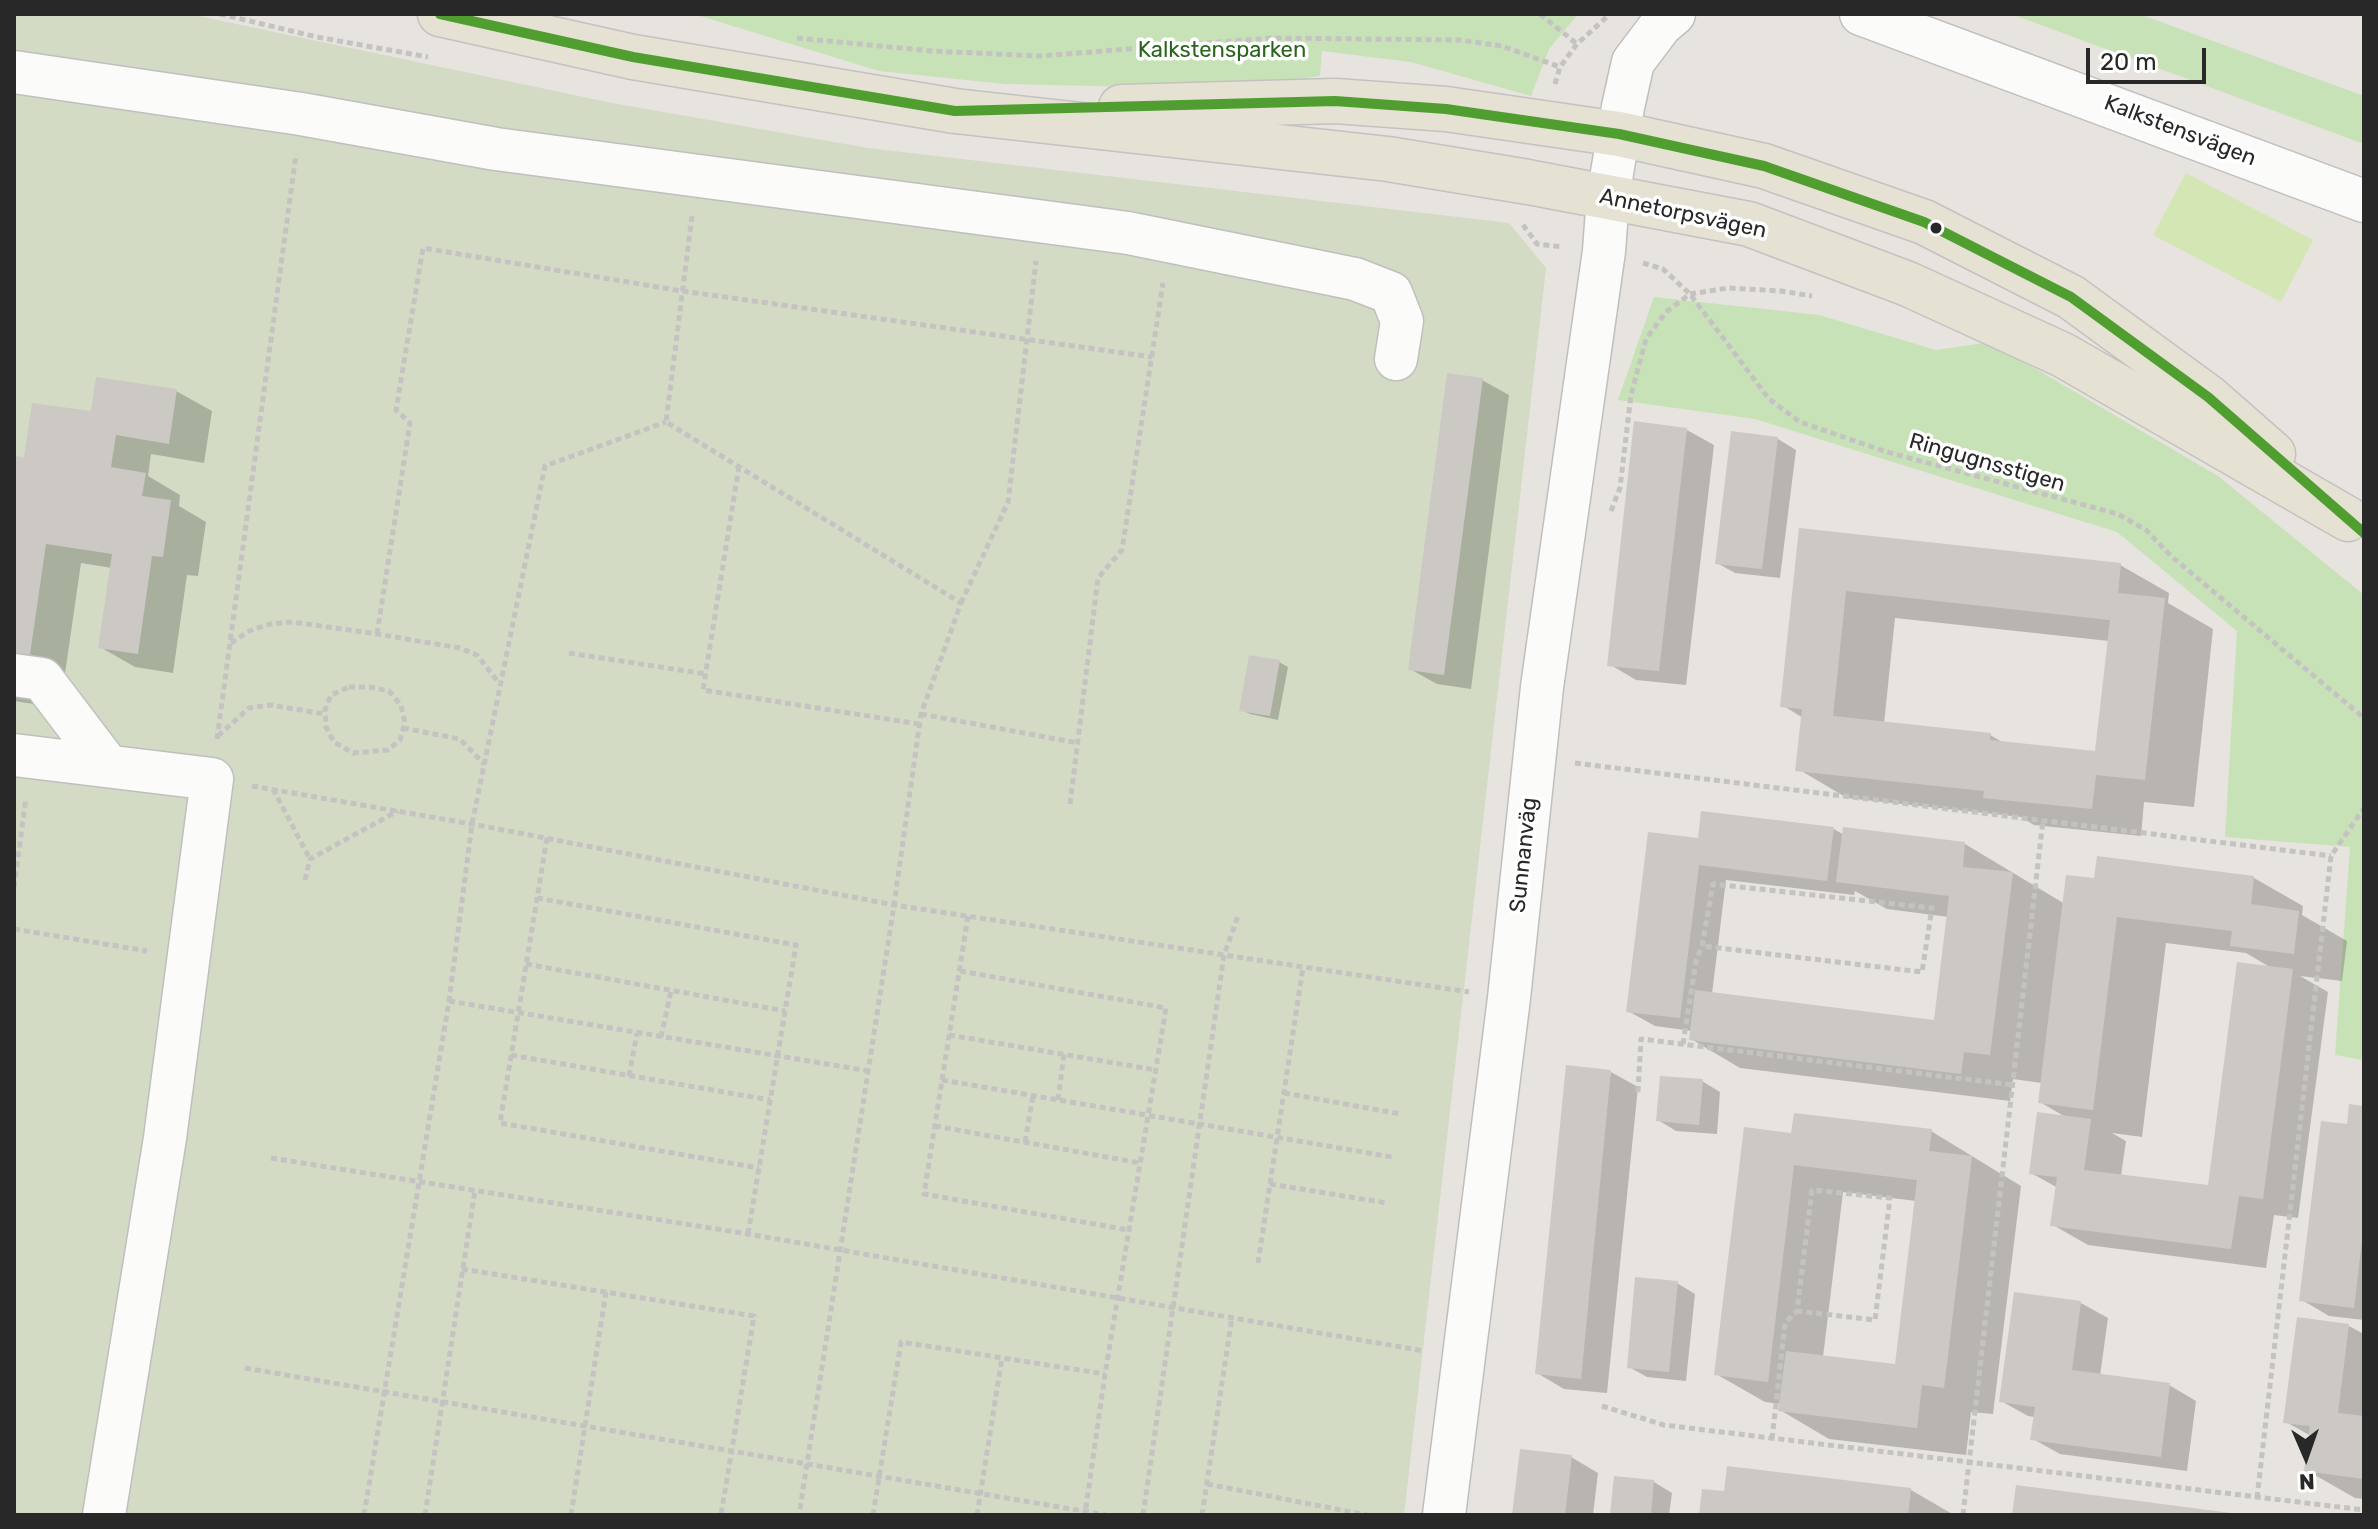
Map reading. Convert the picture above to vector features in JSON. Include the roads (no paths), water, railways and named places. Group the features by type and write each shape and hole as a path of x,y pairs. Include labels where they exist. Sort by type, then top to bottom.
{"main road":[{"name":"Annetorpsvägen","path":"440,14 633,57 955,111 1388,159 1749,224 1908,284 2063,355 2356,526"},
{"name":"Annetorpsvägen","path":"955,111 1335,101 1446,109 1619,134 1764,166 1924,222 2071,297 2208,397 2356,526"}],"street":[{"path":"1608,197 1633,62 1661,25 1674,14"},
{"name":"Kalkstensvägen","path":"1861,14 2364,201"},
{"path":"14,72 301,114 496,149 1041,220 1355,279 1391,293 1402,321 1396,359"},
{"name":"Sunnanväg","path":"1444,1515 1509,998 1542,687 1604,251 1608,197"},
{"path":"14,675 42,679 108,766"},
{"path":"23,756 212,779 165,1138 104,1515"}],"park label":[{"name":"Kalkstensparken","path":"1222,51"}]}
